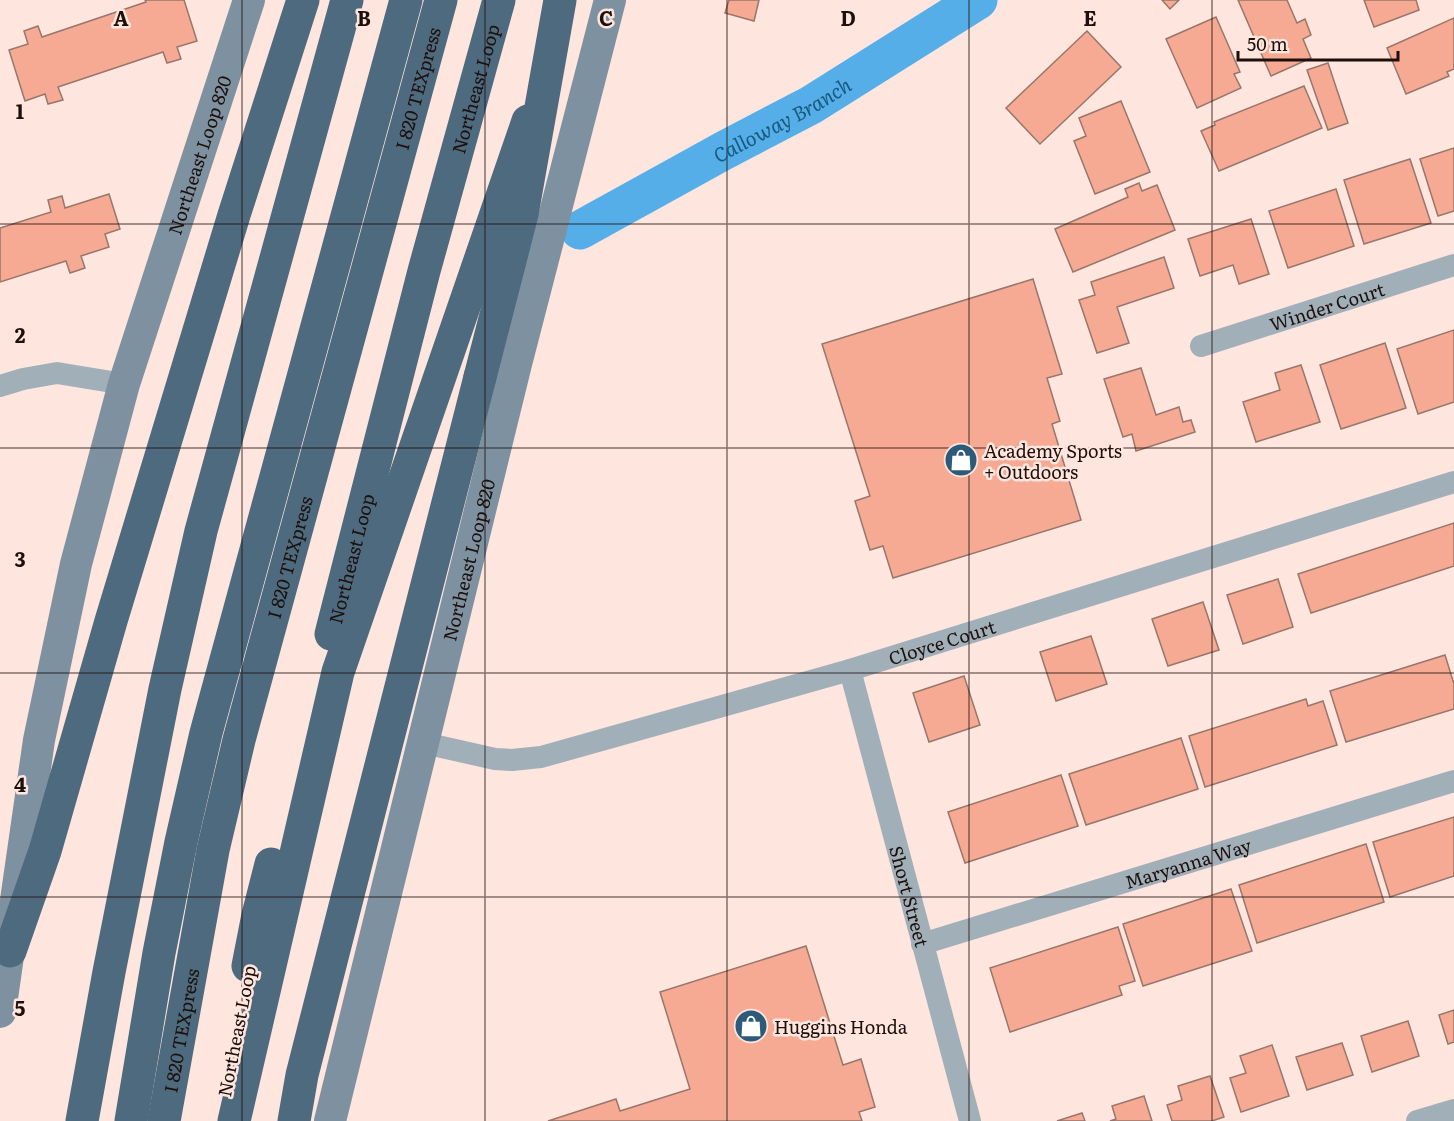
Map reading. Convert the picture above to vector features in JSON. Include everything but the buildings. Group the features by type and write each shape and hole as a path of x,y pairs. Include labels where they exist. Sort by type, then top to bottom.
{"highway":[{"path":"10,951 45,851 111,621 234,215 303,0"},
{"path":"82,1121 165,688 201,531 347,0"},
{"name":"I 820 TEXpress","path":"130,1121 159,953 206,733 406,0"},
{"name":"I 820 TEXpress","path":"164,1121 213,850 239,740 441,0"},
{"name":"Northeast Loop","path":"219,1121 258,915 424,271 499,0"},
{"path":"294,1121 302,1075 522,214 560,0"},
{"path":"234,1121 338,672 569,0"}],"main road":[{"name":"Northeast Loop 820","path":"0,1012 39,740 76,564 124,384 249,0"},
{"name":"Northeast Loop 820","path":"330,1121 373,938 424,743 516,364 610,0"}],"street":[{"name":"Winder Court","path":"1201,346 1454,265"},
{"path":"0,386 57,373 124,384"},
{"name":"Cloyce Court","path":"424,743 495,759 541,757 850,670 1454,482"},
{"name":"Short Street","path":"850,670 970,1121"},
{"name":"Maryanna Way","path":"922,945 1454,781"},
{"path":"1417,1121 1454,1110"}],"waterway":[{"name":"Calloway Branch","path":"580,230 811,105 978,0"}],"place":[{"name":"Academy Sports + Outdoors","path":"961,460"},
{"name":"Huggins Honda","path":"751,1026"}]}
